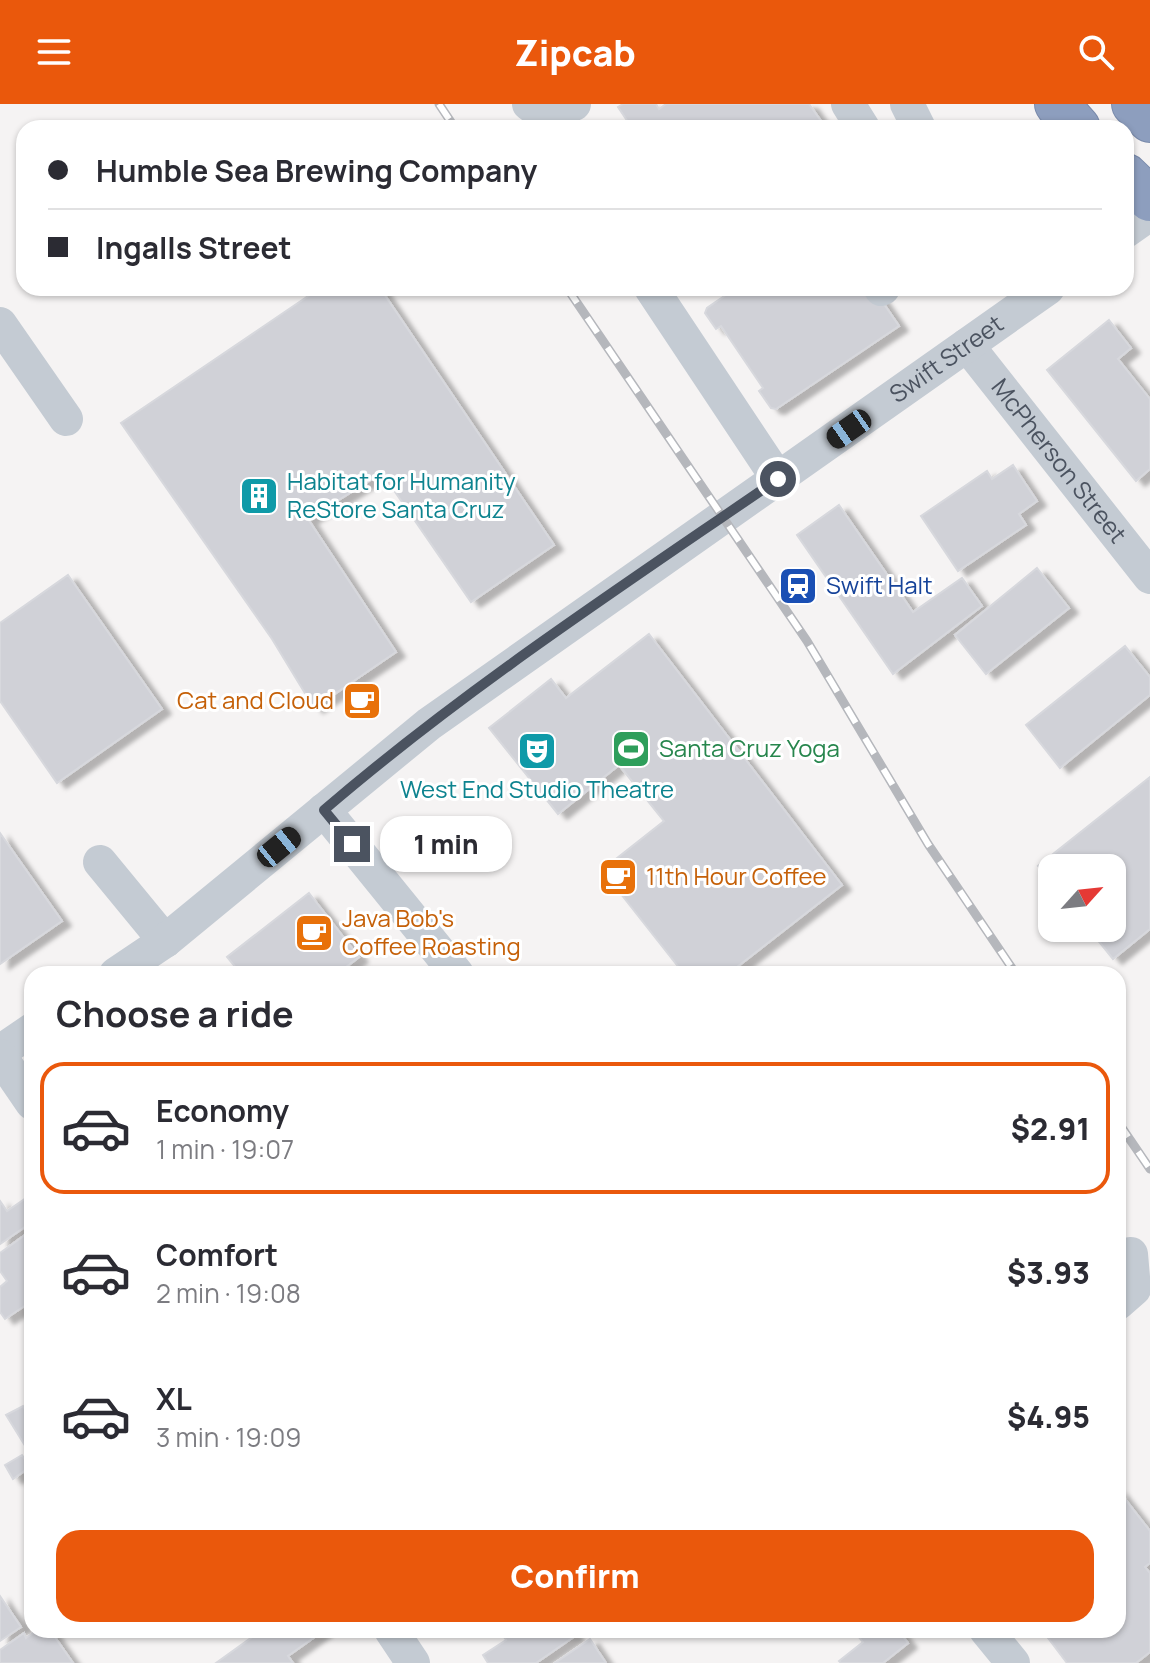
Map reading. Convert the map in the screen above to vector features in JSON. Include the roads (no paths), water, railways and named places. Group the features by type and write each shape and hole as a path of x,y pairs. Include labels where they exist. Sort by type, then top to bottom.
{"highway":[{"path":"1057,104 1071,120"},
{"path":"1134,104 1150,120"},
{"path":"1134,184 1150,199"}],"street":[{"path":"529,104 541,113 574,104"},
{"path":"656,296 778,479"},
{"name":"Swift Street","path":"128,966 165,941 429,724 967,345 1008,301"},
{"path":"0,324 66,419"},
{"name":"McPherson Street","path":"967,345 1150,577"},
{"path":"324,810 451,966"},
{"path":"100,862 165,941"},
{"path":"24,1036 0,1054 24,1091"},
{"path":"1126,1296 1134,1289 1131,1254"},
{"path":"396,1638 413,1663"},
{"path":"993,1638 1013,1663"}],"railway":[{"path":"439,104 450,120"},
{"path":"572,296 807,641 928,844 1011,966"},
{"path":"1126,1134 1150,1169"}],"place":[{"name":"Habitat for Humanity ReStore Santa Cruz","path":"259,496"},
{"name":"Swift Halt","path":"798,586"},
{"name":"Cat and Cloud","path":"362,701"},
{"name":"Santa Cruz Yoga","path":"631,749"},
{"name":"West End Studio Theatre","path":"537,751"},
{"name":"11th Hour Coffee","path":"618,877"},
{"name":"Java Bob's Coffee Roasting","path":"314,933"}]}
